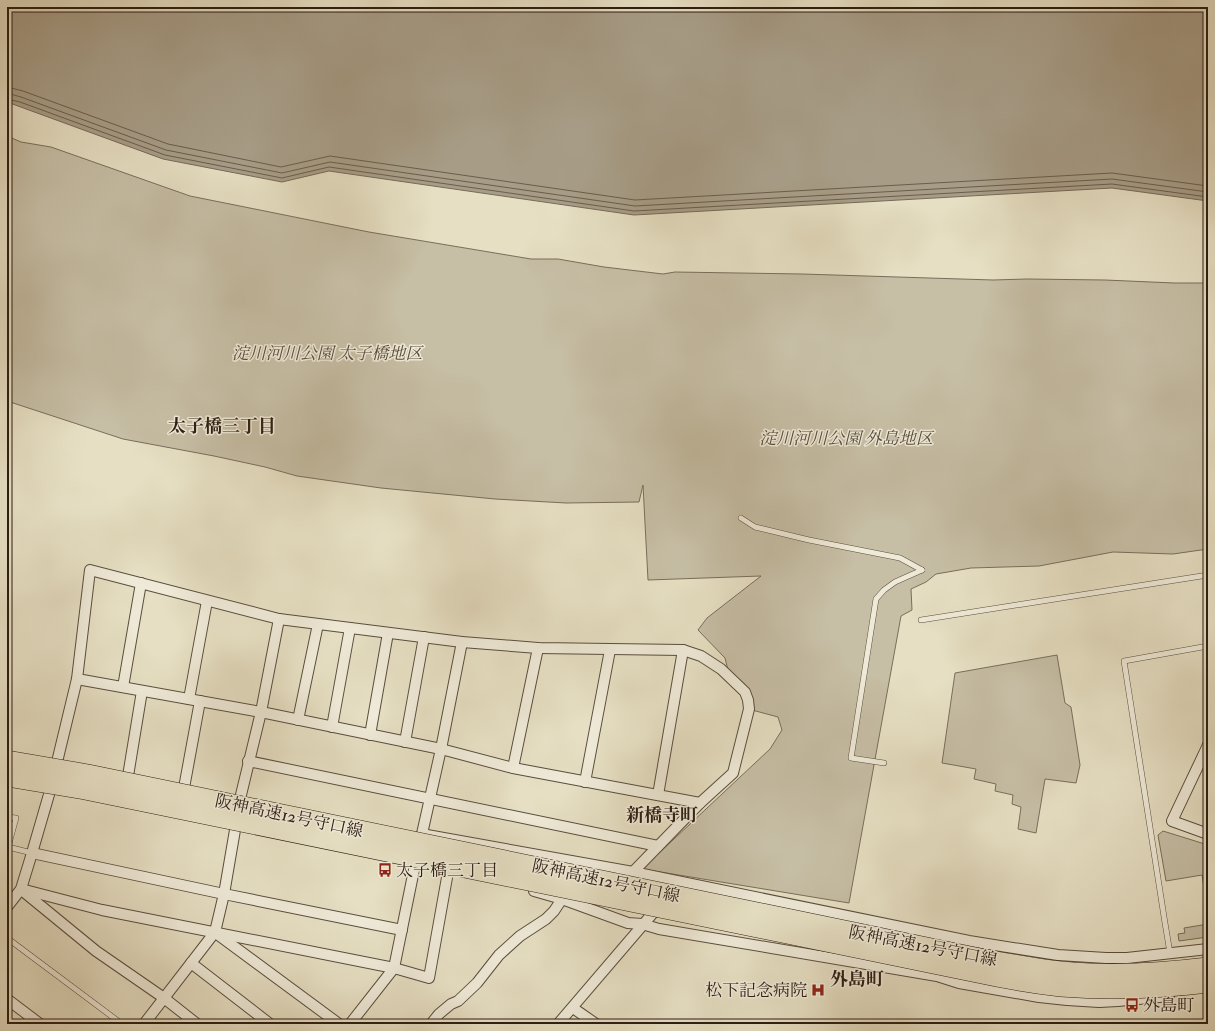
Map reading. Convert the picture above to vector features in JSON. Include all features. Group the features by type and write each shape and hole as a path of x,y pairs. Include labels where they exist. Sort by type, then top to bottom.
{"highway":[{"name":"阪神高速12号守口線","path":"7,760 103,778 1026,966 1062,971 1100,973 1137,973 1208,967"},
{"name":"阪神高速12号守口線","path":"7,777 84,790 976,974 1060,987 1107,989 1138,989 1208,983"}],"street":[{"path":"7,907 21,889 50,791 77,679 90,570 279,619 462,642 538,648 683,650 701,656 721,669 745,692 748,700 749,709 733,773 700,803 633,872"},
{"path":"123,687 141,583"},
{"path":"189,699 207,600"},
{"path":"144,1024 215,932 224,894 235,830 243,799 248,761 261,712 279,619"},
{"path":"298,720 318,624"},
{"path":"332,727 350,628"},
{"path":"370,735 388,633"},
{"path":"405,742 424,637"},
{"path":"350,1024 394,968 441,749 462,642"},
{"path":"513,768 538,648"},
{"path":"585,782 610,650"},
{"path":"658,795 683,650"},
{"path":"77,679 261,712 441,749 513,768 700,803"},
{"path":"128,776 142,691"},
{"path":"184,788 200,701"},
{"path":"1208,745 1172,821 1208,834"},
{"path":"7,752 423,834 633,872 969,941 1058,955 1106,958 1127,958 1208,949"},
{"path":"248,761 658,846"},
{"path":"7,785 50,791 235,830 508,883 562,899 628,923 642,924 659,929 937,976 959,983 1039,997 1067,1000 1118,1002 1208,991"},
{"path":"32,853 402,930"},
{"path":"21,889 102,910 394,968 429,978 448,872"},
{"path":"558,1024 642,924 680,882"},
{"path":"21,889 96,951 164,998 196,1024"},
{"path":"431,1024 439,1014 451,1004 458,1001 477,982 499,955 520,936 546,919 554,911 562,899"},
{"path":"215,932 339,1024"},
{"path":"191,964 270,1024"},
{"path":"7,999 40,1024"},
{"path":"573,1008 596,1024"}],"lane":[{"path":"741,518 755,527 809,540 900,558 922,570 895,582 884,590 876,599 851,758 884,763"},
{"path":"921,620 1208,575"},
{"path":"1170,953 1164,923 1124,661 1208,646"},
{"path":"7,817 16,818 7,847 32,853"},
{"path":"7,938 122,1024"}],"green space":[{"path":"7,136 21,142 51,147 190,196 369,232 531,259 558,259 604,267 663,274 675,272 802,274 993,280 1105,280 1208,283 1208,549 1173,554 1113,552 1039,566 971,568 936,574 926,582 911,589 912,610 901,616 849,903 642,869 770,749 782,730 778,717 752,710 728,670 725,658 698,630 707,618 761,576 648,580 643,485 639,502 566,503 495,499 381,488 297,476 265,467 214,456 123,439 7,401"},
{"path":"1057,655 1065,703 1071,707 1080,765 1076,783 1045,779 1036,833 1018,829 1021,807 1012,804 1013,795 995,791 996,784 974,779 976,769 942,763 955,673"},
{"path":"1163,831 1208,845 1208,886 1204,887 1202,875 1166,881 1158,835"},
{"path":"1208,924 1208,937 1179,941 1178,934 1185,933 1184,928"}],"water":[{"path":"7,7 1208,7 1208,201 1112,188 634,215 329,171 282,182 163,159 7,102"}],"place":[{"name":"太子橋三丁目","path":"385,870"},
{"name":"松下記念病院","path":"818,990"},
{"name":"外島町","path":"1132,1005"}],"district":[{"name":"太子橋三丁目","path":"222,426"},
{"name":"新橋寺町","path":"662,815"},
{"name":"外島町","path":"857,979"}],"park label":[{"name":"淀川河川公園 太子橋地区","path":"327,353"},
{"name":"淀川河川公園 外島地区","path":"846,438"}]}
